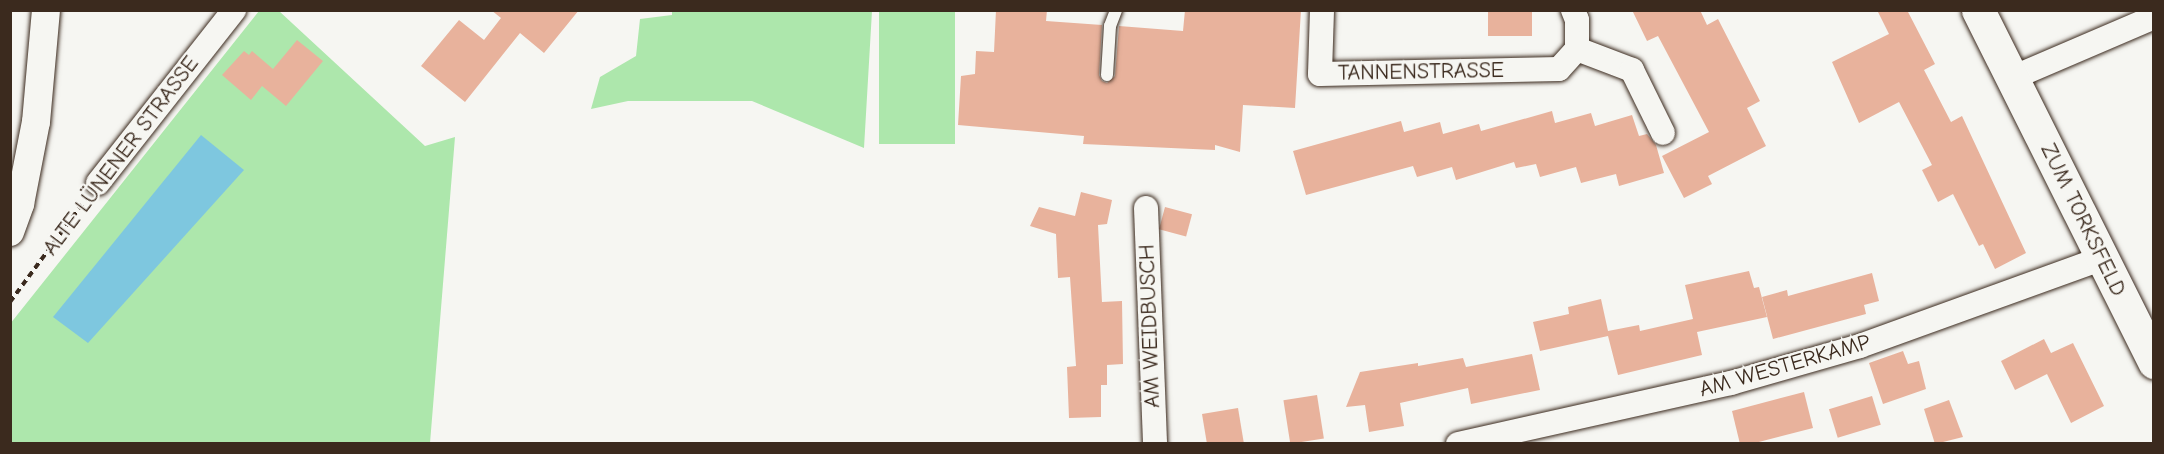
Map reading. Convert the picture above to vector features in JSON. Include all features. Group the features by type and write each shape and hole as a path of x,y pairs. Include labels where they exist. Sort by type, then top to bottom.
{"main road":[{"name":"ZUM TORKSFELD","path":"1978,10 2154,362"}],"street":[{"path":"10,232 20,204 36,122 46,10"},
{"name":"ALTE LÜNENER STRASSE","path":"98,183 234,10"},
{"name":"TANNENSTRASSE","path":"1322,10 1320,74 1559,69 1577,49"},
{"path":"1573,10 1577,20 1577,49 1632,70 1663,133"},
{"path":"2012,78 2154,17"},
{"name":"AM WEIDBUSCH","path":"1146,208 1155,444"},
{"name":"AM WESTERKAMP","path":"1458,444 1731,383 1860,346 2103,258"}],"lane":[{"path":"1107,75 1110,26 1116,10"}],"path":[{"name":"ALTE LÜNENER STRASSE","path":"10,302 98,183"}],"green space":[{"path":"672,10 872,11 864,148 752,101 628,101 591,109 600,77 636,56 640,19 672,15"},
{"path":"259,11 279,11 425,146 455,137 430,443 11,443 10,324"},
{"path":"879,11 955,11 955,144 879,144"}],"water":[{"path":"201,135 244,170 88,343 53,317"}],"building":[{"path":"491,10 579,10 544,53 520,33 465,102 421,66 459,20 484,40 501,18"},
{"path":"996,10 1047,10 1046,21 1102,25 1099,75 1102,81 1107,83 1115,76 1119,26 1183,31 1185,10 1301,10 1295,108 1243,105 1240,152 1215,145 1215,150 1083,144 1084,136 958,125 961,76 975,74 976,51 994,52"},
{"path":"1488,10 1532,10 1532,36 1488,36"},
{"path":"1632,10 1700,10 1707,25 1718,19 1760,101 1747,108 1766,146 1708,176 1712,184 1684,198 1662,156 1709,132 1658,36 1647,41"},
{"path":"1877,10 1907,10 1935,64 1924,70 1951,122 1962,116 2026,253 1995,269 1983,244 1979,246 1953,194 1938,202 1922,170 1932,165 1899,102 1859,123 1832,62 1889,34"},
{"path":"297,40 323,61 286,106 262,86 251,100 222,75 244,51 249,55 252,51 273,69"},
{"path":"1552,111 1555,123 1591,113 1595,126 1632,115 1639,136 1647,134 1656,145 1664,173 1619,186 1616,174 1581,183 1576,167 1540,177 1536,164 1516,168 1514,162 1456,180 1452,167 1417,177 1413,166 1306,195 1293,151 1401,121 1404,132 1440,122 1443,134 1479,124 1481,131"},
{"path":"1081,192 1112,200 1107,224 1098,225 1102,302 1122,301 1123,364 1107,365 1107,385 1101,385 1101,417 1069,418 1067,367 1076,366 1070,277 1058,278 1056,234 1030,226 1039,207 1075,216"},
{"path":"1165,207 1192,214 1186,236 1159,229"},
{"path":"1749,271 1754,288 1759,287 1767,317 1697,332 1702,355 1618,375 1608,336 1540,351 1533,322 1569,314 1568,307 1601,299 1608,331 1639,325 1640,331 1693,319 1685,285"},
{"path":"1872,273 1879,301 1864,305 1866,314 1773,339 1762,297 1787,290 1788,296"},
{"path":"2044,339 2051,353 2073,343 2104,406 2071,423 2047,374 2015,390 2001,361"},
{"path":"1903,351 1908,364 1919,361 1926,389 1883,404 1869,363"},
{"path":"1532,354 1540,390 1471,404 1468,388 1400,403 1404,426 1369,432 1365,405 1346,407 1360,372 1418,363 1418,366 1463,358 1466,367"},
{"path":"1804,392 1813,428 1751,444 1740,444 1732,411"},
{"path":"1317,395 1324,438 1290,444 1283,400"},
{"path":"1872,396 1881,425 1838,438 1829,409"},
{"path":"1949,400 1963,437 1935,444 1924,409"},
{"path":"1238,408 1244,444 1207,444 1202,414"}]}
